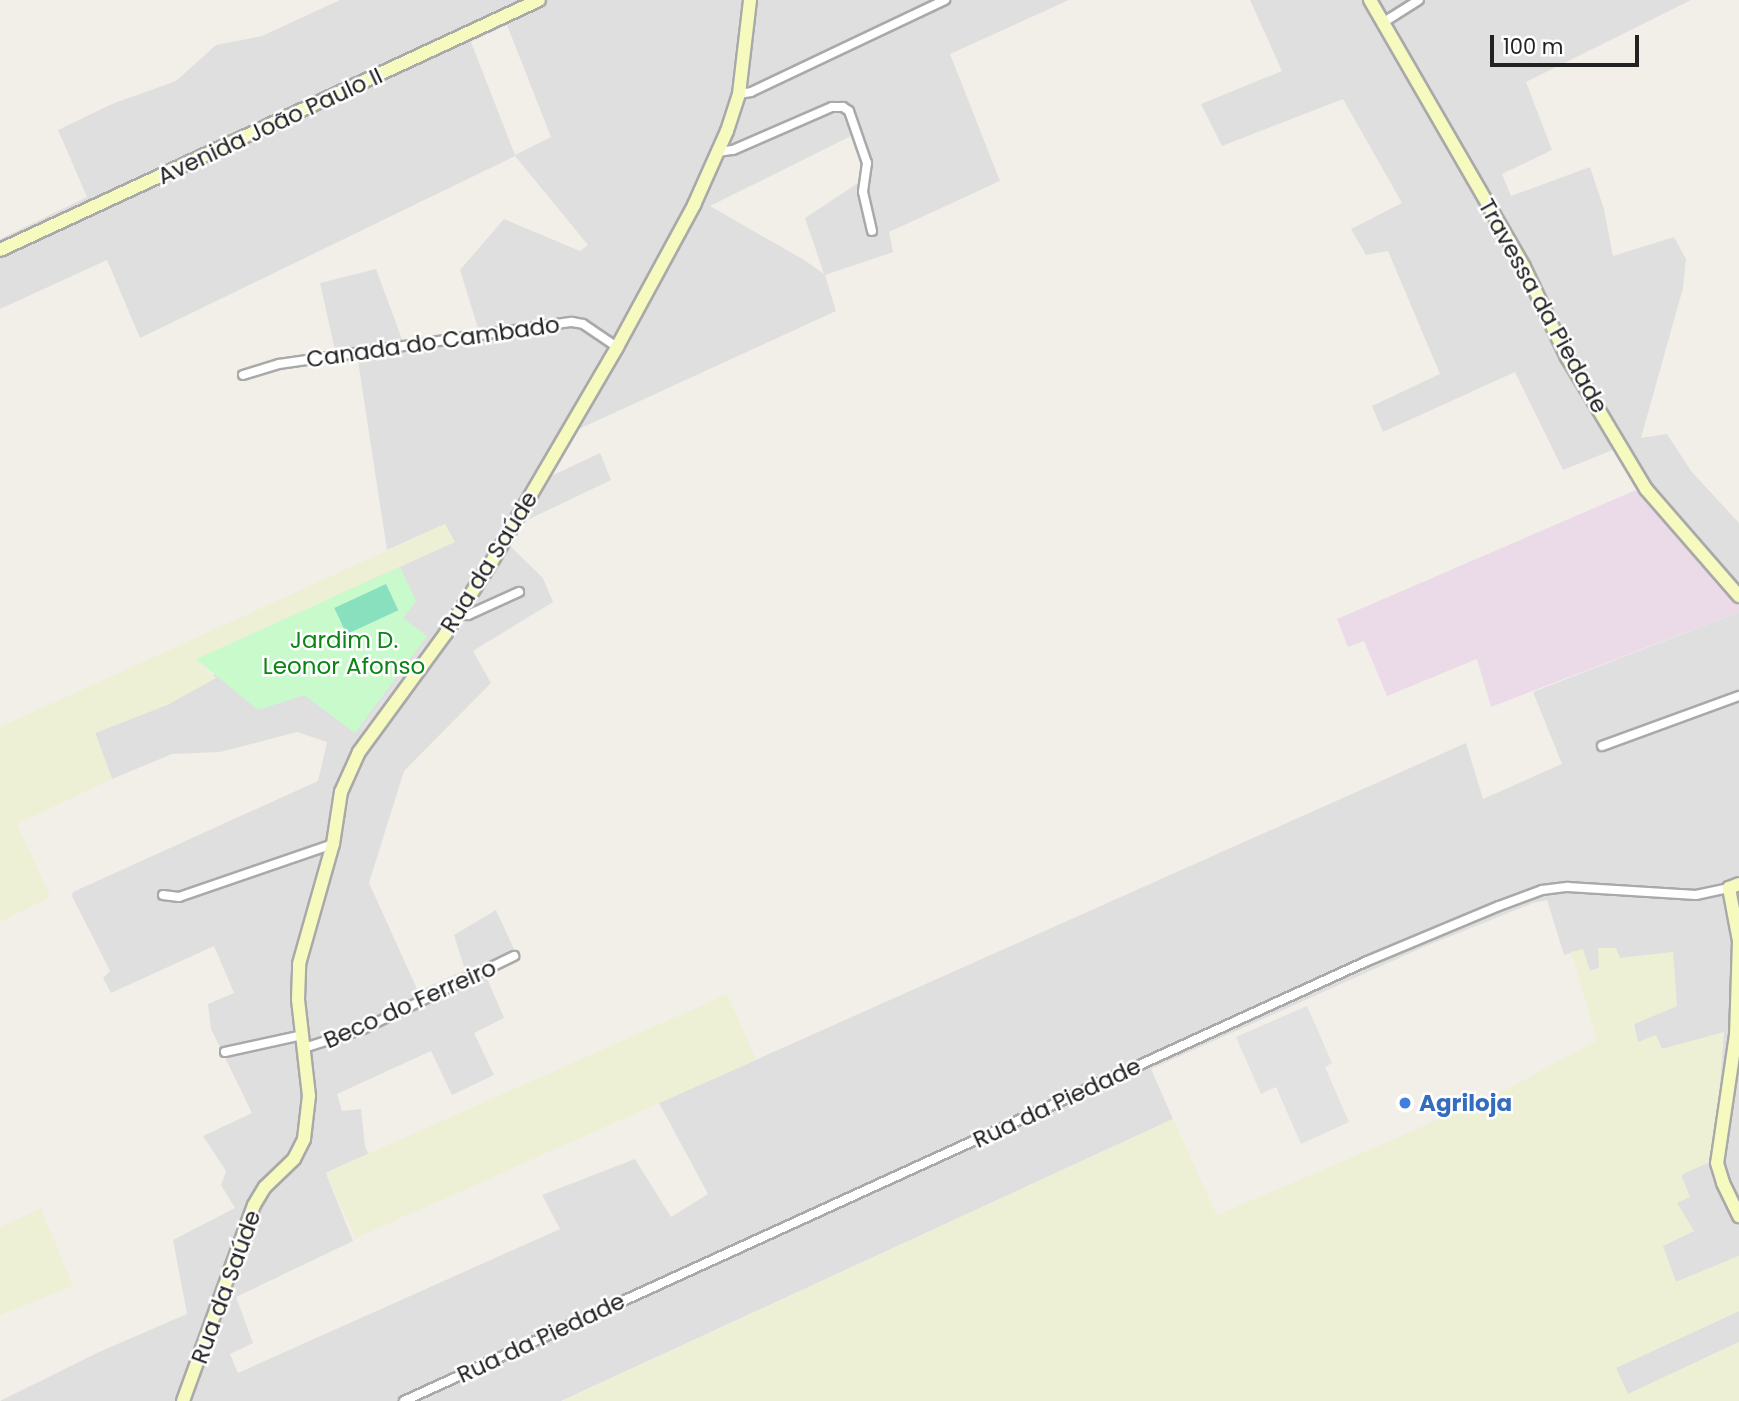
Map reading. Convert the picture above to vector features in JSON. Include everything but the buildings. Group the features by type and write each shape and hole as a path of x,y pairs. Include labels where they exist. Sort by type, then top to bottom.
{"street":[{"name":"Avenida João Paulo II","path":"0,250 538,0"},
{"name":"Rua da Saúde","path":"183,1401 254,1205 265,1187 294,1159 304,1139 309,1110 298,999 299,964 332,844 341,792 359,752 459,614 617,347 694,205 718,152 739,94 750,0"},
{"path":"739,94 751,92 945,0"},
{"name":"Travessa da Piedade","path":"1370,0 1524,267 1567,357 1646,489 1739,596"},
{"path":"1384,22 1419,0"},
{"path":"718,152 733,150 832,107 844,107 849,111 867,163 863,192 872,231"},
{"name":"Canada do Cambado","path":"243,375 279,364 572,322 583,324 617,347"},
{"path":"459,614 468,615 519,592"},
{"path":"1602,746 1739,696"},
{"path":"163,895 179,897 332,844"},
{"path":"1734,886 1738,941 1736,1035 1717,1163 1723,1183 1739,1216"},
{"name":"Rua da Piedade","path":"404,1401 1353,968 1499,906 1542,890 1568,887 1696,895 1734,886"},
{"name":"Beco do Ferreiro","path":"225,1052 304,1042 363,1029 514,956"}],"shaded area":[{"path":"340,0 1069,0 950,54 1000,181 889,232 893,252 825,275 836,311 579,429 549,477 600,453 611,480 519,524 508,544 543,578 553,602 473,651 491,683 404,771 369,883 418,991 465,970 454,935 496,910 519,960 486,976 504,1018 474,1033 494,1075 452,1095 431,1051 337,1094 342,1111 361,1109 365,1146 370,1157 327,1176 353,1241 236,1297 253,1343 230,1354 238,1373 560,1229 542,1195 635,1159 671,1217 708,1194 659,1103 1466,743 1483,799 1562,764 1533,692 1739,612 1739,1256 1676,1282 1662,1245 1724,1033 1662,1049 1638,1043 1620,958 1599,948 1599,968 1590,971 1582,950 1564,955 1547,900 1533,903 1419,949 1151,1069 1173,1119 561,1401 0,1401 99,1352 187,1314 173,1240 235,1208 221,1185 226,1171 203,1136 252,1113 211,1029 208,1004 234,993 214,946 111,993 103,978 110,971 72,896 73,892 318,781 327,742 297,732 220,752 172,754 112,779 95,733 169,704 445,524 387,550 358,361 338,364 320,283 376,269 403,342 478,328 460,270 504,219 580,251 588,245 515,156 140,338 107,260 0,309 0,239 87,197 58,130 112,104 176,81 216,45 262,36","holes":["507,25 551,137 515,155 471,42","851,136 861,165 858,183 805,218 824,274 710,206"]},
{"path":"1250,0 1691,0 1526,82 1552,150 1502,174 1511,196 1590,167 1604,209 1613,256 1674,237 1686,259 1683,288 1641,438 1667,434 1691,471 1739,523 1739,606 1636,490 1615,449 1563,470 1515,372 1383,432 1372,406 1440,374 1388,251 1366,255 1351,229 1402,203 1343,99 1222,146 1201,104 1282,71"},
{"path":"1636,490 1739,606 1739,612 1491,707 1477,659 1387,696 1364,641 1348,647 1337,619"},
{"path":"424,643 429,647 364,732 360,729"},
{"path":"1307,1006 1332,1063 1325,1067 1349,1122 1301,1144 1276,1087 1261,1094 1236,1037"},
{"path":"1739,1311 1739,1342 1627,1395 1615,1368"}],"green space":[{"path":"445,524 455,542 196,659 216,678 169,704 95,733 112,779 17,824 51,897 0,922 0,727"},
{"name":"Jardim D. Leonor Afonso","path":"400,567 416,601 403,618 427,636 355,733 304,695 258,710 196,659"},
{"path":"386,584 398,610 347,634 334,608"},
{"path":"1598,948 1616,948 1620,958 1673,952 1677,1006 1632,1025 1638,1042 1656,1035 1662,1049 1724,1032 1714,1160 1681,1175 1690,1197 1677,1203 1694,1231 1663,1246 1676,1282 1739,1256 1739,1311 1616,1368 1628,1394 1739,1342 1739,1401 562,1401 1173,1119 1217,1215 1376,1147 1515,1085 1597,1040 1571,952 1583,949 1590,971 1599,968"},
{"path":"727,994 756,1060 355,1238 326,1173"},
{"path":"41,1208 73,1286 0,1315 0,1227"}],"place":[{"name":"Agriloja","path":"1405,1103"}]}
